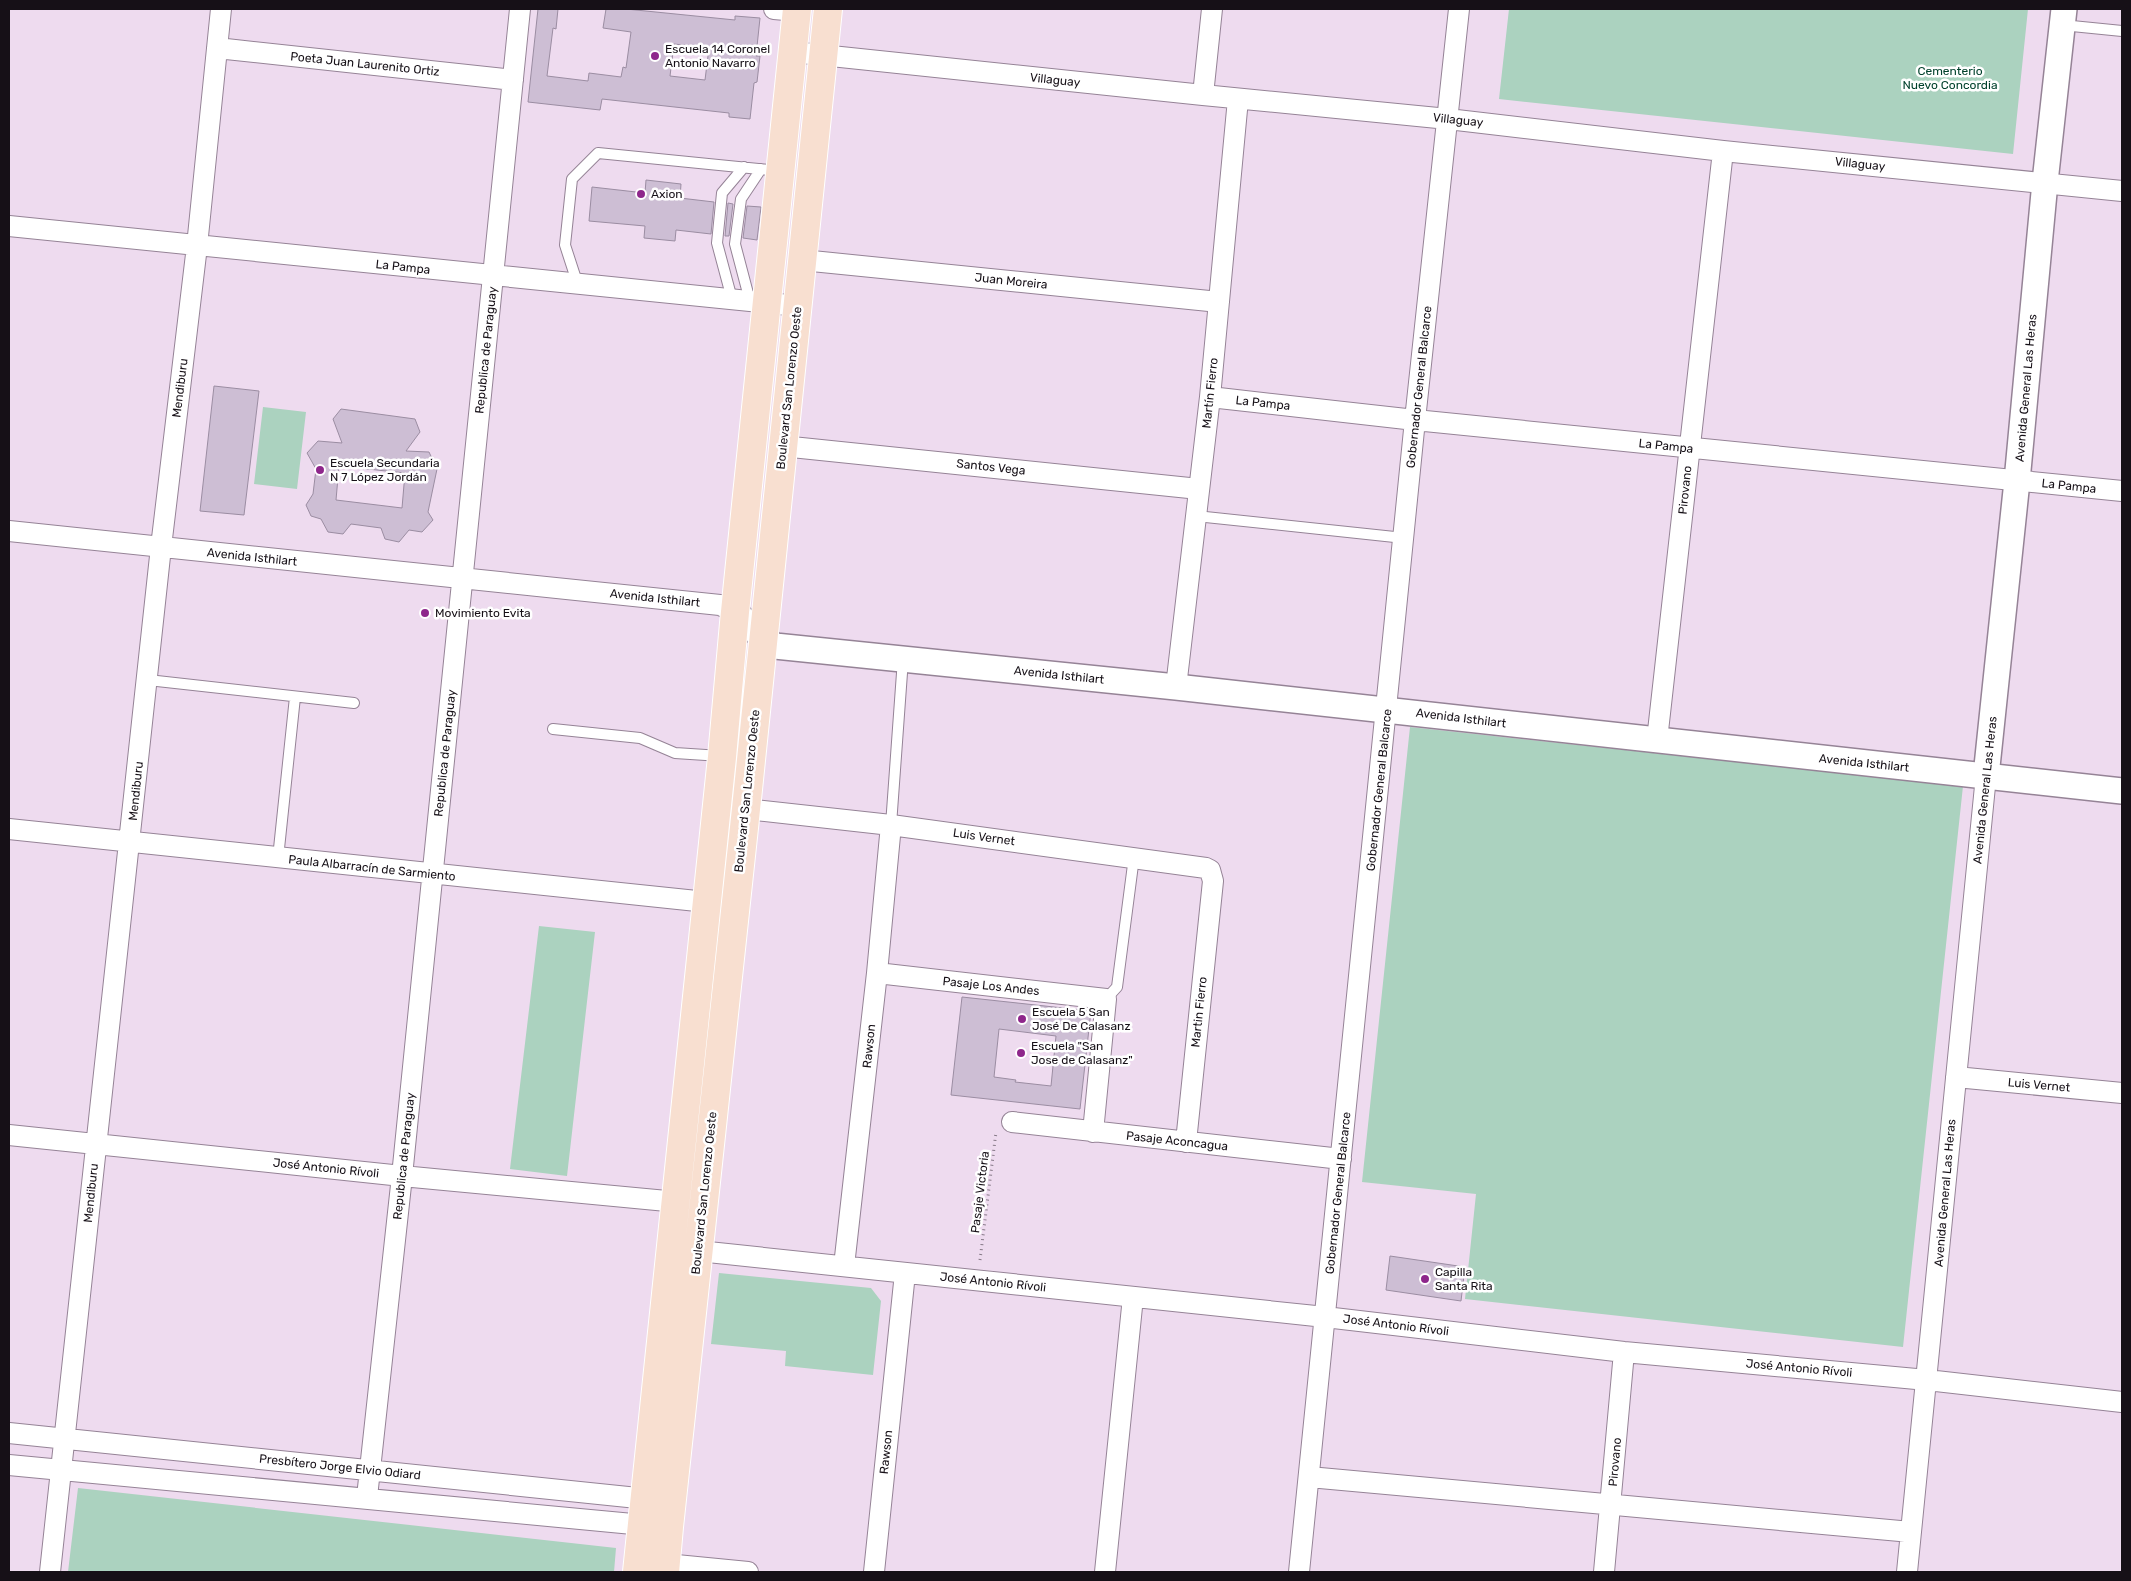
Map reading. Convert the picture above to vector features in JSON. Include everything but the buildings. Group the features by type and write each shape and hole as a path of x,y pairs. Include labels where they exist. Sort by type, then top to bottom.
{"main road":[{"name":"Boulevard San Lorenzo Oeste","path":"666,1568 670,1514 736,906 828,9"},
{"path":"637,1572 722,756 735,612 749,301 770,170 793,52 789,10"}],"street":[{"name":"Mendiburu","path":"50,1572 161,547 197,246 221,9"},
{"name":"Republica de Paraguay","path":"366,1497 402,1176 520,9"},
{"path":"1203,96 1212,9"},
{"name":"Gobernador General Balcarce","path":"1299,1572 1415,420 1459,9"},
{"name":"Avenida General Las Heras","path":"1907,1572 2063,17"},
{"name":"Poeta Juan Laurenito Ortiz","path":"217,48 513,80"},
{"name":"Villaguay","path":"793,52 1203,96 1448,119 1723,151 2122,191"},
{"name":"Martín Fierro","path":"1176,686 1210,397 1238,99"},
{"name":"Pirovano","path":"1657,740 1723,151"},
{"name":"La Pampa","path":"9,226 798,306"},
{"name":"Juan Moreira","path":"802,260 1219,302"},
{"name":"La Pampa","path":"1210,397 1415,420 2122,491"},
{"name":"Santos Vega","path":"782,446 1199,488"},
{"name":"Avenida Isthilart","path":"9,531 720,605 735,612 774,646 1176,686 2122,791"},
{"name":"Luis Vernet","path":"746,809 891,825 1202,866 1210,870 1213,881"},
{"name":"Rawson","path":"844,1266 877,973 891,825"},
{"name":"Paula Albarracín de Sarmiento","path":"9,829 736,906"},
{"name":"Martin Fierro","path":"1186,1142 1213,881"},
{"name":"Pasaje Los Andes","path":"877,973 1106,999"},
{"path":"1093,1132 1106,999"},
{"name":"Luis Vernet","path":"1956,1077 2122,1093"},
{"name":"Pasaje Aconcagua","path":"1012,1122 1341,1159"},
{"name":"José Antonio Rívoli","path":"9,1135 402,1176 703,1204"},
{"name":"José Antonio Rívoli","path":"670,1248 1325,1317 1624,1352 1927,1380 2122,1402"},
{"name":"Rawson","path":"874,1572 905,1272"},
{"path":"1106,1572 1132,1297"},
{"name":"Pirovano","path":"1604,1572 1624,1352"},
{"name":"Presbítero Jorge Elvio Odiard","path":"9,1433 645,1498 670,1514"},
{"path":"9,1465 366,1497 642,1525 670,1514"},
{"path":"1309,1477 1911,1532"},
{"path":"666,1568 748,1572"}],"lane":[{"path":"2063,17 2122,31"},
{"path":"578,284 566,245 572,180 598,153 770,170"},
{"path":"744,167 722,193 717,243 749,301"},
{"path":"749,301 735,244 741,199 770,170"},
{"path":"1196,516 1404,538"},
{"path":"891,825 904,659"},
{"path":"148,680 354,704"},
{"path":"278,858 295,697"},
{"path":"552,729 640,738 675,753 722,756"},
{"path":"1106,999 1117,987 1134,858"}],"path":[{"name":"Pasaje Victoria","path":"978,1281 997,1120 1012,1122"}],"green space":[{"name":"Cementerio Nuevo Concordia","path":"1509,9 2028,9 2013,154 1499,99"},
{"path":"263,407 306,412 297,489 254,484"},
{"path":"1410,727 1963,786 1903,1347 1465,1299 1476,1194 1362,1182"},
{"path":"539,926 595,932 567,1176 510,1169"},
{"path":"719,1273 871,1288 881,1301 873,1375 785,1366 786,1351 711,1344"},
{"path":"78,1488 616,1548 614,1572 68,1572"}],"place":[{"name":"Escuela 14 Coronel Antonio Navarro","path":"655,56"},
{"name":"Axion","path":"641,194"},
{"name":"Escuela Secundaria N 7 López Jordán","path":"320,470"},
{"name":"Movimiento Evita","path":"425,613"},
{"name":"Escuela 5 San José De Calasanz","path":"1022,1019"},
{"name":"Escuela \"San Jose de Calasanz\"","path":"1021,1053"},
{"name":"Capilla Santa Rita","path":"1425,1279"}]}
